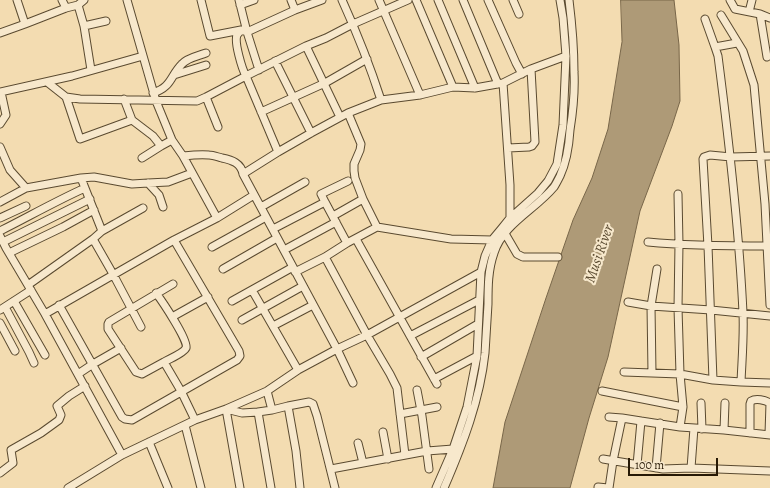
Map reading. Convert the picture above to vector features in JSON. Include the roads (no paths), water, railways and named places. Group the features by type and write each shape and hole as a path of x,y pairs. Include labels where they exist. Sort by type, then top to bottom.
{"street":[{"path":"17,0 25,24"},
{"path":"62,0 66,8"},
{"path":"0,33 66,8 78,5 84,0"},
{"path":"127,0 153,93 172,140 183,156 217,218"},
{"path":"201,0 203,14 210,36 244,31"},
{"path":"254,0 240,3 244,31 259,70"},
{"path":"291,0 295,10"},
{"path":"278,152 243,70 236,41 237,35 310,2 322,0"},
{"path":"342,0 367,59 381,100"},
{"path":"379,0 420,95"},
{"path":"47,82 66,97 80,99 197,101 306,46 408,0"},
{"path":"416,0 453,87"},
{"path":"438,0 475,88"},
{"path":"463,0 500,84 508,148 510,218"},
{"path":"488,0 522,74"},
{"path":"513,0 519,14"},
{"path":"444,488 459,453 478,393 485,354 489,282 494,251 510,218 538,193 548,181 557,164 563,125 566,56 560,0"},
{"path":"436,488 453,450 467,407 477,356 481,272 485,256 492,240 542,200 555,185 563,169 568,153 574,74 574,49 569,0"},
{"path":"730,0 735,9 760,14 770,18"},
{"path":"749,12 752,0"},
{"path":"78,5 84,26 91,70"},
{"path":"760,14 767,57"},
{"path":"721,15 743,51 754,85 768,246 770,305"},
{"path":"705,19 718,56 731,157 743,314 741,382"},
{"path":"84,26 106,21"},
{"path":"715,47 737,42"},
{"path":"306,46 340,117"},
{"path":"153,93 160,91 166,86 182,64 206,53"},
{"path":"0,124 6,115 1,92 72,76 143,56"},
{"path":"244,174 278,152 340,117 381,100 420,95 453,87 475,88 500,84 531,69 566,56"},
{"path":"261,112 324,83 367,59"},
{"path":"275,61 311,133"},
{"path":"174,75 206,65"},
{"path":"508,148 529,147 535,142 531,69"},
{"path":"66,97 80,139 132,120"},
{"path":"206,97 218,127"},
{"path":"124,99 132,120 153,136 162,146"},
{"path":"348,113 361,144 354,164 354,171 363,199 377,227"},
{"path":"142,158 172,140"},
{"path":"0,147 10,170 26,188"},
{"path":"183,156 210,154 232,160 242,169 254,195 353,383"},
{"path":"713,380 703,159 704,157 710,155 731,157 770,156"},
{"path":"0,202 26,188 81,178 94,177 132,184 168,182 192,173"},
{"path":"81,178 102,231"},
{"path":"347,243 321,194 348,181"},
{"path":"261,207 306,182"},
{"path":"148,183 159,195 163,207"},
{"path":"2,242 57,201 85,188"},
{"path":"678,194 678,308 680,374 684,407 680,427"},
{"path":"44,314 174,240 217,218 254,195"},
{"path":"2,242 90,199"},
{"path":"284,250 363,199"},
{"path":"273,229 325,202"},
{"path":"0,218 26,206"},
{"path":"34,363 29,352 2,308 14,301 102,231 143,208"},
{"path":"2,242 63,227 94,210"},
{"path":"212,247 266,217"},
{"path":"232,302 252,290 325,257 377,227 451,239 492,240"},
{"path":"503,230 519,255 558,257"},
{"path":"223,269 277,238"},
{"path":"93,239 141,327"},
{"path":"356,239 435,382 477,356"},
{"path":"60,305 122,416 125,419 132,420 237,360 240,356 239,351 174,240"},
{"path":"2,242 85,386 122,455"},
{"path":"648,242 708,246 768,246"},
{"path":"325,257 397,388 405,455"},
{"path":"652,373 651,306 657,269"},
{"path":"68,488 122,455 195,420 226,409 267,391 298,370 336,349 367,335 481,272"},
{"path":"156,293 172,317 186,343 186,348 164,362 142,374 139,374 134,370 108,329 108,324 156,293 173,284"},
{"path":"242,320 303,286"},
{"path":"252,290 298,370"},
{"path":"172,317 208,297"},
{"path":"410,336 479,300"},
{"path":"14,301 45,355"},
{"path":"628,302 651,306 770,316"},
{"path":"273,326 313,305"},
{"path":"0,323 15,351"},
{"path":"421,357 478,324"},
{"path":"78,374 121,348"},
{"path":"164,362 181,391 195,420"},
{"path":"624,372 680,374 713,380 770,383"},
{"path":"0,472 13,463 11,450 42,433 59,420 61,415 57,406 85,386"},
{"path":"417,390 429,470"},
{"path":"267,391 272,410"},
{"path":"602,391 684,407"},
{"path":"609,417 680,427 750,433 769,434 770,403 756,399 751,401 750,433"},
{"path":"226,409 242,413 272,410 309,402 313,404 335,488"},
{"path":"701,403 702,429"},
{"path":"724,430 725,403"},
{"path":"288,406 296,451 300,488"},
{"path":"400,414 438,407"},
{"path":"226,409 240,488"},
{"path":"258,412 270,488"},
{"path":"598,487 608,488 622,418"},
{"path":"637,465 642,421"},
{"path":"656,468 660,423"},
{"path":"185,425 201,488"},
{"path":"691,468 694,428"},
{"path":"383,432 388,458"},
{"path":"149,442 168,488"},
{"path":"358,443 363,463"},
{"path":"331,469 427,451 453,450"},
{"path":"603,460 663,469 691,468 770,471"}],"water":[{"name":"Musi River","path":"621,0 674,0 679,45 680,101 640,211 608,357 589,418 570,488 493,488 505,422 573,220 592,178 608,129 622,42"}]}
